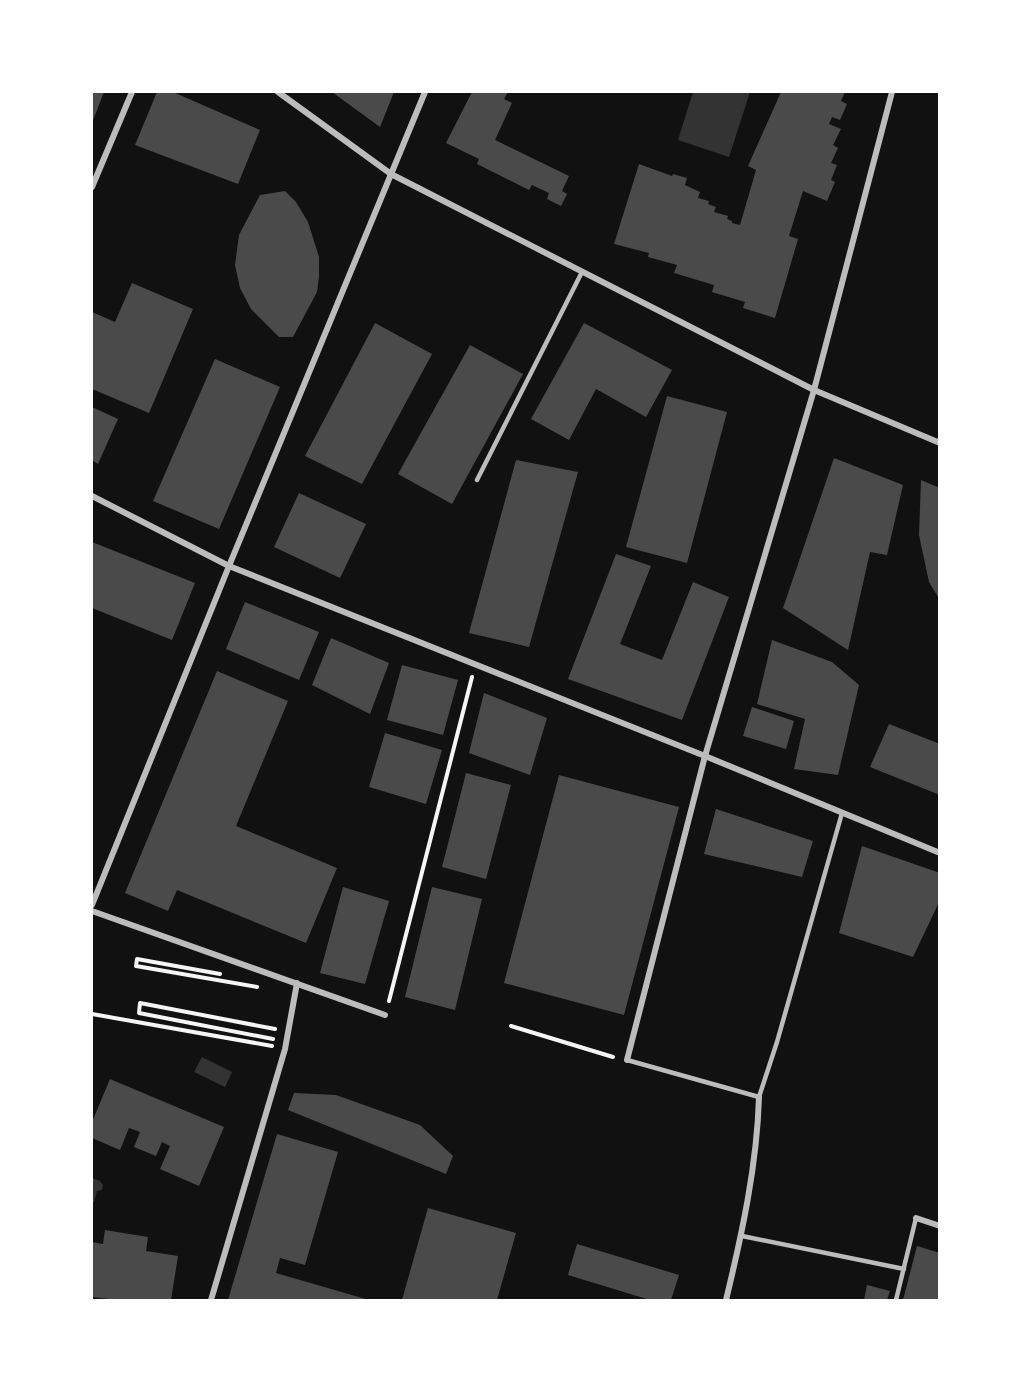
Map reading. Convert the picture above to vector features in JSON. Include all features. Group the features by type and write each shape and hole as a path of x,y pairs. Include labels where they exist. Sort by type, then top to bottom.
{"street":[{"path":"92,187 132,92"},
{"path":"278,92 391,174 814,390 939,443"},
{"path":"92,906 229,566 425,92"},
{"path":"627,1060 705,756 814,390 892,92"},
{"path":"92,496 229,566 705,756 939,854"},
{"path":"92,910 385,1015"},
{"path":"211,1300 285,1049 297,983"},
{"path":"726,1300 741,1236 758,1125 759,1097"},
{"path":"916,1218 939,1226"}],"lane":[{"path":"477,480 582,272"},
{"path":"627,1060 759,1097 777,1042 842,813"},
{"path":"896,1300 916,1218"},
{"path":"741,1236 904,1269"}],"path":[{"path":"385,1015 428,855 475,664"},
{"path":"231,976 137,959 136,966 260,988"},
{"path":"243,978 255,981"},
{"path":"278,1020 276,1029 140,1003 139,1013 276,1040 285,1049"},
{"path":"92,1014 285,1049"},
{"path":"511,1026 627,1060"}],"shaded area":[{"path":"693,92 750,92 729,157 678,140"},
{"path":"202,1057 232,1072 225,1087 194,1072"},
{"path":"92,1178 103,1185 102,1190 97,1191 94,1202 92,1202"}],"building":[{"path":"92,92 104,92 92,123"},
{"path":"157,92 173,92 260,130 238,184 135,145"},
{"path":"332,92 394,92 380,127"},
{"path":"472,92 508,92 504,99 512,103 495,140 569,176 562,191 567,194 561,206 547,199 549,193 532,185 529,190 477,164 479,159 446,143"},
{"path":"781,92 845,92 841,101 847,104 840,120 832,117 829,124 841,129 833,145 838,148 831,163 837,165 831,180 835,182 827,201 803,191 789,236 798,239 775,318 743,308 745,302 712,292 714,285 674,273 677,265 648,257 649,253 614,244 639,164 672,176 673,174 687,178 685,185 700,192 698,198 709,201 708,204 716,207 714,212 728,216 727,219 732,223 740,225 756,170 748,166"},
{"path":"285,191 296,202 308,222 319,257 317,292 293,337 279,337 251,309 240,288 235,265 239,235 260,195"},
{"path":"132,283 193,309 149,413 92,389 92,312 115,322"},
{"path":"375,323 432,354 362,484 305,456"},
{"path":"584,323 672,370 646,417 596,389 569,440 531,419"},
{"path":"470,345 523,374 452,504 398,474"},
{"path":"215,359 280,387 219,529 153,501"},
{"path":"667,396 727,412 687,563 626,547"},
{"path":"92,407 118,419 98,464 92,460"},
{"path":"834,458 903,485 887,555 870,552 848,650 783,608"},
{"path":"516,460 578,472 529,647 469,633"},
{"path":"921,480 940,488 940,600 929,582 919,535"},
{"path":"299,493 366,524 340,578 274,547"},
{"path":"92,542 195,583 172,640 92,608"},
{"path":"616,554 651,566 620,644 662,660 693,582 729,597 682,720 568,679"},
{"path":"245,602 319,632 299,680 226,649"},
{"path":"331,638 389,663 370,714 312,685"},
{"path":"772,640 832,662 859,685 838,775 794,769 805,719 757,704"},
{"path":"402,665 458,680 443,735 387,720"},
{"path":"217,671 288,701 236,826 337,868 306,943 177,890 168,911 125,893"},
{"path":"484,693 547,718 530,775 469,753"},
{"path":"752,707 794,721 786,749 743,736"},
{"path":"889,724 940,744 940,795 870,767"},
{"path":"385,733 442,750 426,804 369,787"},
{"path":"466,773 511,785 486,879 442,867"},
{"path":"559,775 679,807 624,1015 504,983"},
{"path":"716,809 813,841 802,877 704,854"},
{"path":"862,846 940,873 940,900 913,957 839,933"},
{"path":"343,887 389,901 365,984 320,973"},
{"path":"432,887 482,899 455,1010 405,997"},
{"path":"110,1079 224,1127 199,1186 160,1169 170,1146 162,1142 156,1156 134,1147 140,1132 129,1128 120,1150 92,1138 92,1122"},
{"path":"294,1093 336,1095 420,1125 453,1156 446,1174 288,1110"},
{"path":"277,1134 338,1152 305,1265 280,1258 276,1273 369,1300 228,1300"},
{"path":"428,1208 516,1233 497,1300 402,1300"},
{"path":"105,1230 148,1237 146,1251 178,1256 171,1300 117,1300 92,1297 92,1242 103,1244"},
{"path":"577,1244 679,1275 671,1300 650,1300 568,1275"},
{"path":"917,1246 940,1253 940,1300 903,1300"},
{"path":"867,1285 890,1291 887,1300 864,1300"}]}
